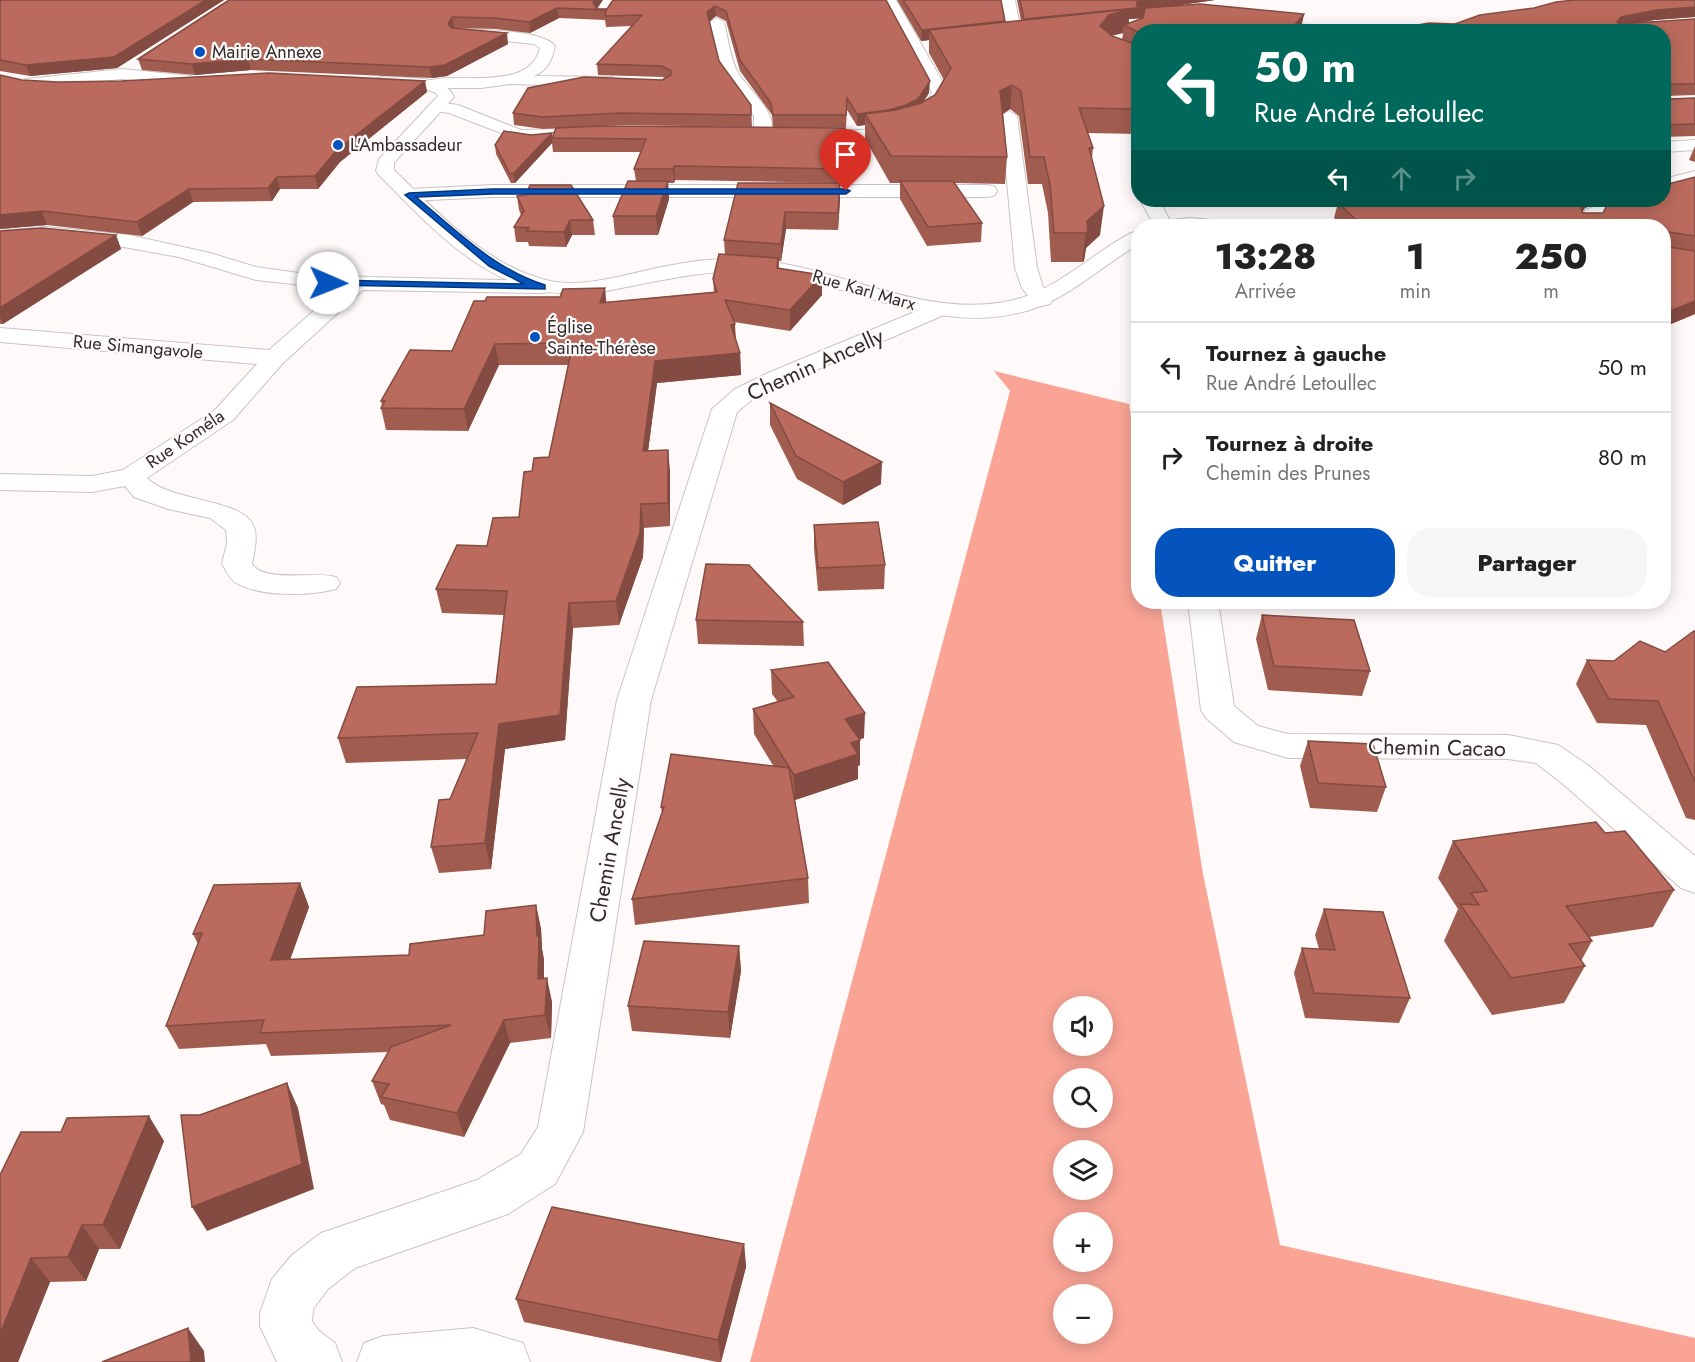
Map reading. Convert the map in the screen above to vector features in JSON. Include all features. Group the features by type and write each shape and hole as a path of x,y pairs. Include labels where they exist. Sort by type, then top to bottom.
{"street":[{"path":"1008,0 1015,37"},
{"path":"741,134 840,135 872,132 914,122 926,115 940,93 922,47 886,1"},
{"path":"1244,21 1267,24"},
{"path":"717,22 730,72 774,134"},
{"path":"459,33 537,40 548,46 549,55 539,69 510,80"},
{"path":"121,82 74,86 9,82 42,91 121,82 191,81 212,78"},
{"path":"366,81 431,85 510,80 631,83"},
{"path":"431,85 443,90 446,97 385,164 385,171 409,195 492,264 520,280 542,287"},
{"path":"438,107 452,108 519,135 615,132"},
{"path":"1009,116 1026,268 1033,288 1042,299"},
{"path":"1671,147 1695,145"},
{"path":"1671,182 1695,176"},
{"path":"409,195 493,192 988,191"},
{"path":"1589,219 1593,214 1609,207"},
{"name":"Rue Karl Marx","path":"0,237 50,232 140,243 202,257 261,275 328,283 576,288 621,282 698,266 758,266 794,270 936,310 971,313 1009,308 1042,299 1066,286 1116,248 1131,240"},
{"name":"Rue Koméla","path":"0,482 92,484 130,477 224,415 275,358 358,283"},
{"name":"Chemin Ancelly","path":"316,1362 299,1349 286,1326 286,1313 290,1298 310,1272 339,1250 491,1198 538,1169 560,1132 634,700 725,409 744,394 777,378 936,310"},
{"name":"Rue Simangavole","path":"0,335 275,358"},
{"path":"130,477 144,491 178,503 219,512 240,527 241,543 237,564 245,576 268,584 325,583"},
{"name":"Chemin Cacao","path":"1204,609 1218,710 1246,734 1288,746 1508,747 1546,753 1576,775 1695,878"},
{"path":"383,1362 473,1354 504,1362"}],"shaded area":[{"path":"994,371 1129,404 1131,418 1131,609 1161,609 1203,874 1280,1245 1695,1338 1695,1362 750,1362 1010,391"}],"building":[{"path":"0,0 206,0 114,57 26,65 0,60"},
{"path":"229,0 595,0 593,3 597,9 607,9 613,0 886,0 930,81 918,99 889,110 857,114 847,98 846,115 773,115 771,103 740,60 726,11 715,6 707,12 719,61 751,105 751,115 620,113 542,117 513,113 528,88 584,77 662,80 671,75 671,71 662,66 597,64 642,15 605,16 606,10 557,8 529,22 452,17 448,24 452,28 507,33 445,65 429,67 248,59 192,64 138,59"},
{"path":"903,0 1001,0 1005,21 922,30"},
{"path":"1020,0 1149,0 1137,2 1137,6 1147,7 1024,19"},
{"path":"1695,0 1695,7 1657,10 1621,17 1617,22 1620,24 1455,24 1480,15 1534,8 1556,2"},
{"path":"1200,4 1304,14 1296,24 1131,24 1131,28 1124,25 1143,18 1145,8"},
{"path":"1131,9 1109,15 1100,26 1112,36 1131,43 1131,109 1079,108 1093,148 1089,148 1104,206 1087,221 1088,232 1054,233 1050,185 1044,157 1030,157 1021,91 1012,85 1000,91 1007,157 891,156 865,114 896,110 921,103 935,95 951,68 929,30"},
{"path":"1695,19 1695,84 1671,84 1671,24 1620,24"},
{"path":"269,73 425,81 337,150 315,176 277,177 268,188 189,189 137,222 42,211 0,215 0,75 22,80 58,82"},
{"path":"1695,98 1695,124 1671,125 1671,99"},
{"path":"602,126 845,128 842,169 674,166 673,169 634,169 646,139 552,138 556,128"},
{"path":"504,131 531,135 552,133 513,174 510,174 495,145"},
{"path":"1695,177 1695,236 1671,232 1671,219 1355,219 1342,207 1580,207 1583,213 1603,213 1606,207 1671,207 1671,183"},
{"path":"628,181 668,181 656,216 613,216"},
{"path":"900,181 953,181 982,223 928,227"},
{"path":"738,183 840,183 838,213 785,212 781,244 724,240"},
{"path":"530,185 571,185 593,220 570,220 564,232 527,231 529,228 514,227 524,211 517,196 526,195"},
{"path":"42,228 116,235 0,308 0,231"},
{"path":"1671,247 1695,251 1695,301 1671,309"},
{"path":"719,254 778,258 777,268 822,275 790,310 725,300 735,324 731,325 740,353 655,361 643,451 668,450 668,503 641,504 640,533 616,601 569,603 560,715 499,724 485,843 431,847 439,800 450,799 478,733 338,738 357,687 496,684 507,591 436,589 457,545 487,546 493,518 519,517 524,472 532,471 534,458 549,457 573,343 495,344 464,409 381,408 385,401 381,401 410,350 452,351 474,301 485,301 487,297 560,297 563,289 605,288 600,303 717,292 713,279"},
{"path":"770,403 882,462 843,482 796,456"},
{"path":"878,522 885,565 818,568 814,525"},
{"path":"706,564 749,565 803,622 696,620"},
{"path":"1262,615 1354,620 1370,671 1274,666"},
{"path":"1694,631 1695,782 1658,701 1609,699 1587,660 1614,661 1640,641 1665,652"},
{"path":"828,662 865,713 845,719 860,740 851,743 858,754 794,775 753,709 794,697 771,670"},
{"path":"1308,741 1373,744 1386,787 1318,783"},
{"path":"671,754 789,768 808,878 632,899 664,807 661,807"},
{"path":"1596,822 1605,833 1625,831 1674,890 1566,906 1592,941 1569,944 1585,966 1511,978 1460,904 1479,905 1471,893 1487,891 1453,841"},
{"path":"300,883 271,960 409,955 410,944 484,935 486,911 536,905 537,936 539,936 538,979 547,978 545,1015 504,1020 457,1113 381,1097 389,1084 372,1081 391,1047 451,1025 260,1033 264,1020 166,1026 202,933 193,934 214,885"},
{"path":"1324,909 1383,912 1410,998 1314,993 1302,948 1335,950"},
{"path":"644,941 739,946 728,1012 628,1006"},
{"path":"287,1083 302,1164 192,1207 181,1115 200,1115"},
{"path":"149,1116 103,1225 82,1225 68,1257 31,1258 0,1334 0,1175 21,1132 61,1132 67,1118"},
{"path":"552,1207 744,1244 718,1340 516,1299"},
{"path":"188,1328 191,1362 102,1362"}],"place":[{"name":"Mairie Annexe","path":"200,52"},
{"name":"L'Ambassadeur","path":"338,145"},
{"name":"Église Sainte-Thérèse","path":"535,337"}],"route":[{"path":"328,283 542,287 520,280 492,264 409,195 493,192 846,191"}]}
